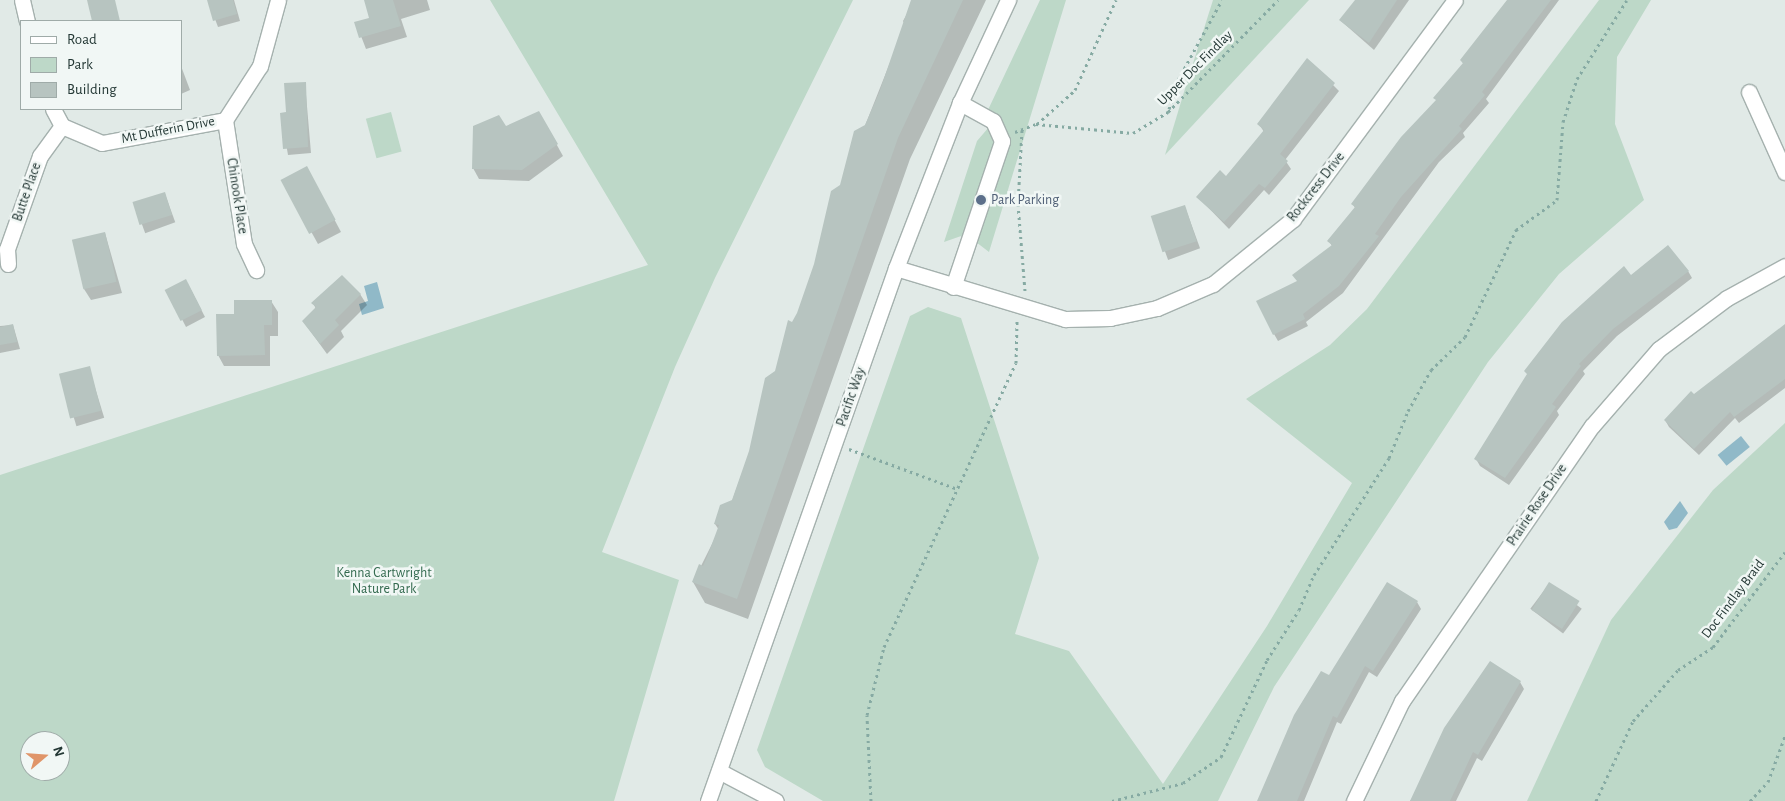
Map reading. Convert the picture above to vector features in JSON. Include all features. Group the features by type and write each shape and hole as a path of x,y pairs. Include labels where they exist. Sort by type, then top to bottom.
{"street":[{"path":"22,0 27,20"},
{"name":"Mt Dufferin Drive","path":"62,126 102,143 225,120 260,66 278,0"},
{"name":"Pacific Way","path":"708,801 896,268 960,103 1008,0"},
{"name":"Rockcress Drive","path":"896,268 1018,307 1065,319 1110,318 1157,308 1213,284 1293,219 1455,0"},
{"path":"1749,92 1785,172"},
{"path":"953,287 1002,142 993,121 960,103"},
{"path":"54,110 62,126"},
{"name":"Chinook Place","path":"225,120 244,244 256,270"},
{"name":"Butte Place","path":"8,264 7,249 40,156 62,126"},
{"name":"Prairie Rose Drive","path":"1354,801 1402,701 1592,426 1659,349 1727,298 1785,266"},
{"path":"719,772 776,801"}],"path":[{"path":"1036,124 1076,90 1116,0"},
{"path":"1168,112 1178,80 1222,0"},
{"name":"Upper Doc Findlay","path":"1002,142 1036,124 1133,133 1168,112 1278,0"},
{"path":"1112,801 1183,783 1221,757 1267,660 1299,610 1314,575 1389,458 1408,411 1431,370 1466,337 1516,230 1556,200 1563,122 1577,79 1627,0"},
{"path":"871,801 866,715 884,647 1016,363 1018,307 1026,288 1018,204 1022,130"},
{"path":"835,443 958,489"},
{"name":"Doc Findlay Braid","path":"1596,801 1633,721 1678,670 1713,647 1785,552"},
{"path":"1750,801 1768,782 1785,736"}],"green space":[{"name":"Kenna Cartwright Nature Park","path":"490,0 853,0 715,278 675,367 602,552 679,580 614,801 0,801 0,475 648,265"},
{"path":"1040,0 1066,0 989,252 976,242 969,264 956,260 964,235 944,242 977,141 995,120 987,112"},
{"path":"1213,0 1309,0 1165,155 1184,92"},
{"path":"1599,0 1651,0 1617,57 1615,124 1644,200 1559,274 1488,362 1274,687 1218,801 823,801 765,767 757,750 910,316 928,307 961,318 1039,558 1015,634 1069,651 1163,784 1267,626 1352,483 1246,399 1330,345 1367,309"},
{"path":"391,112 402,152 376,158 366,119"},
{"path":"1785,423 1785,801 1527,801 1611,620 1713,490"}],"water":[{"path":"377,282 384,308 362,315 359,304 368,301 364,286"},
{"path":"1741,436 1750,447 1726,466 1718,455"},
{"path":"1680,501 1688,513 1677,528 1669,530 1664,522"}],"building":[{"path":"87,0 115,0 120,20 92,20"},
{"path":"207,0 233,0 237,14 213,21"},
{"path":"364,0 393,0 401,26 359,38 354,22 369,18"},
{"path":"911,0 963,0 898,138 737,599 692,582 699,564 703,566 719,525 714,524 720,505 732,500 749,451 765,378 775,371 788,320 792,322 797,313 814,264 831,191 840,185 854,131 865,125 879,93"},
{"path":"1355,0 1397,0 1369,43 1339,20"},
{"path":"1507,0 1551,0 1482,92 1485,95 1459,126 1462,129 1401,197 1375,234 1379,236 1339,286 1303,314 1305,319 1273,335 1256,301 1297,281 1292,275 1332,245 1327,241 1355,207 1351,204 1401,137 1436,100 1433,98 1463,63 1460,60"},
{"path":"1307,58 1335,83 1280,154 1288,161 1265,188 1259,184 1224,222 1196,197 1220,170 1226,176 1264,130 1257,124"},
{"path":"306,82 308,147 283,149 280,113 286,112 284,83"},
{"path":"539,111 558,144 522,170 472,169 473,126 499,115 506,126"},
{"path":"307,166 336,220 309,234 281,180"},
{"path":"165,192 172,215 140,225 132,202"},
{"path":"1185,205 1197,241 1163,252 1151,216"},
{"path":"105,232 116,282 83,289 72,240"},
{"path":"1668,245 1689,271 1613,329 1579,364 1581,366 1552,404 1556,407 1505,478 1474,459 1527,374 1524,371 1562,322 1624,266 1631,275"},
{"path":"342,275 361,294 335,320 339,325 320,344 302,321 316,307 311,303"},
{"path":"186,279 202,310 181,321 165,290"},
{"path":"234,300 272,300 272,325 264,325 265,355 217,356 216,314 234,314"},
{"path":"13,324 17,342 0,345 0,327"},
{"path":"1785,324 1785,379 1734,417 1730,412 1694,449 1664,420 1691,391 1694,394"},
{"path":"90,366 101,411 70,418 59,374"},
{"path":"1387,582 1418,601 1373,671 1365,666 1337,718 1333,716 1297,801 1257,801 1294,715 1321,671 1329,675"},
{"path":"1549,582 1580,601 1562,629 1532,610"},
{"path":"1490,661 1521,681 1478,755 1473,752 1450,801 1410,801 1444,728"}],"place":[{"name":"Park Parking","path":"981,200"}]}
